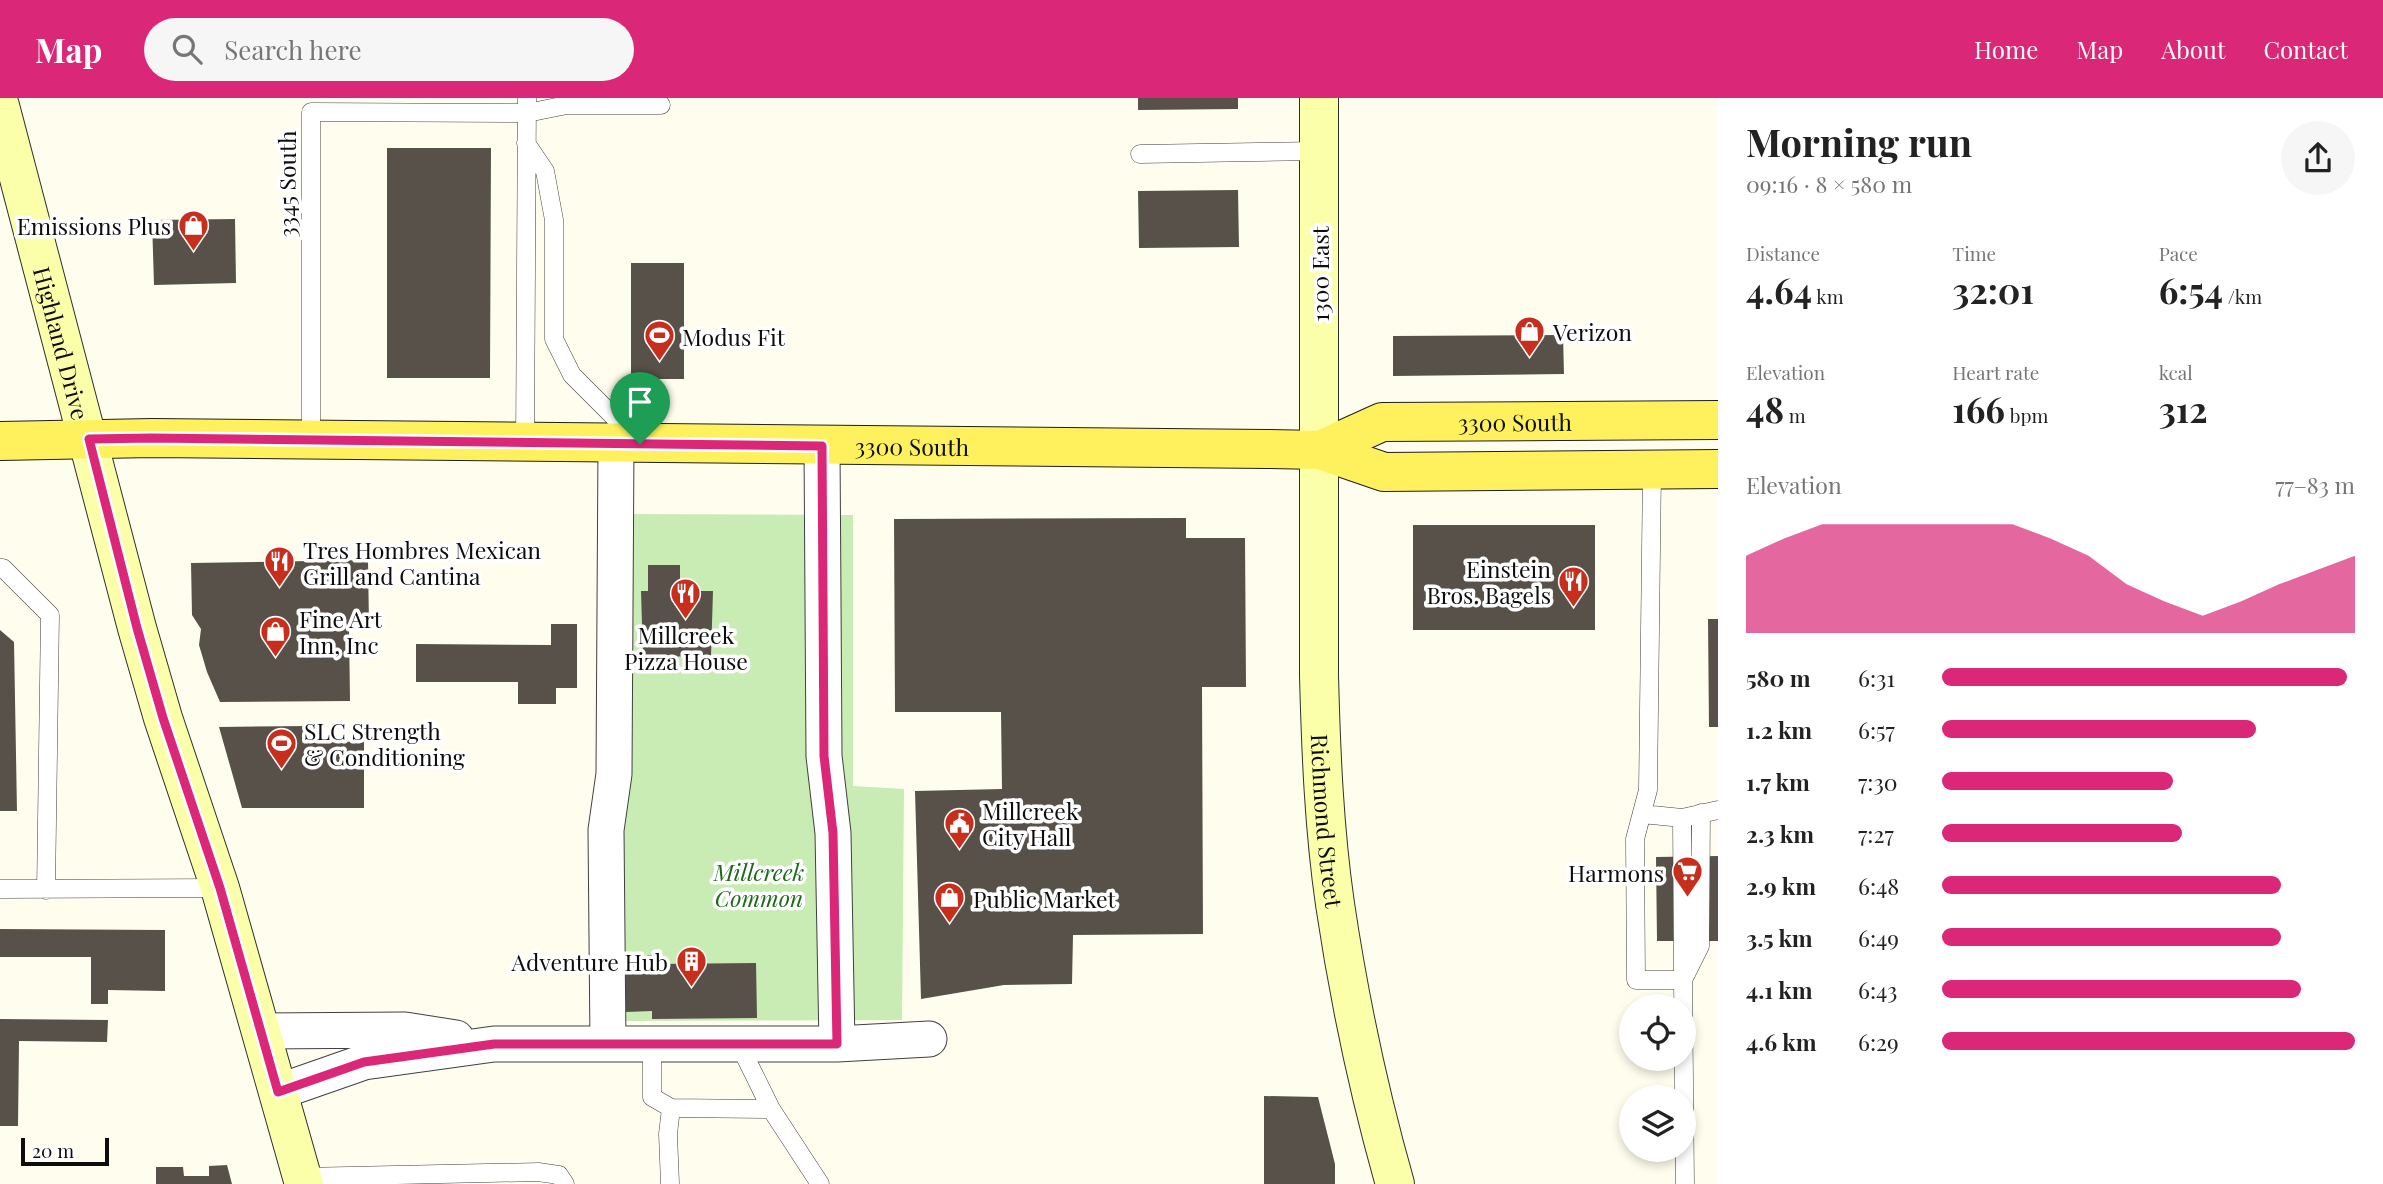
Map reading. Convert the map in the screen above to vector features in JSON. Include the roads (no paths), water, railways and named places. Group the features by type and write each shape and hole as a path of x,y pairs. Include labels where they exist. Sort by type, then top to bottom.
{"main road":[{"name":"1300 East","path":"1319,98 1320,450"},
{"name":"Highland Drive","path":"0,106 134,616 163,718 220,888 303,1180"},
{"name":"3300 South","path":"1320,450 1382,422 1718,420"},
{"name":"3300 South","path":"0,441 311,439 822,446 1083,446 1320,450 1384,472 1718,469"},
{"name":"Richmond Street","path":"1320,450 1319,676 1326,821 1335,903 1357,1026 1395,1184"}],"street":[{"path":"608,1043 606,830 614,774 628,444"},
{"path":"822,446 824,756 833,833 837,1044"},
{"path":"260,1031 405,1030 494,1044"},
{"path":"278,1092 364,1062 494,1044 837,1044 929,1040"}],"lane":[{"name":"3345 South","path":"311,439 311,112 661,105"},
{"path":"525,443 527,106"},
{"path":"526,144 545,171 554,220 554,339 572,375 628,444"},
{"path":"1140,154 1319,151"},
{"path":"1652,470 1648,790 1635,839 1636,980 1683,980"},
{"path":"0,568 50,615 46,890"},
{"path":"1642,814 1682,818 1709,811 1700,946 1683,980"},
{"path":"1682,818 1685,1184"},
{"path":"0,889 220,888"},
{"path":"652,1043 652,1097 671,1108 771,1109"},
{"path":"739,1044 771,1109 820,1184"},
{"path":"670,1184 668,1134 671,1108"},
{"path":"303,1180 538,1172 559,1175 565,1184"}],"place":[{"name":"Emissions Plus","path":"194,252"},
{"name":"Verizon","path":"1530,358"},
{"name":"Modus Fit","path":"659,363"},
{"name":"Tres Hombres Mexican Grill and Cantina","path":"280,589"},
{"name":"Einstein Bros. Bagels","path":"1574,608"},
{"name":"Millcreek Pizza House","path":"686,620"},
{"name":"Fine Art Inn, Inc","path":"276,658"},
{"name":"SLC Strength & Conditioning","path":"281,770"},
{"name":"Millcreek City Hall","path":"959,850"},
{"name":"Harmons","path":"1687,899"},
{"name":"Public Market","path":"950,925"},
{"name":"Adventure Hub","path":"691,988"}],"park label":[{"name":"Millcreek Common","path":"759,884"}]}
